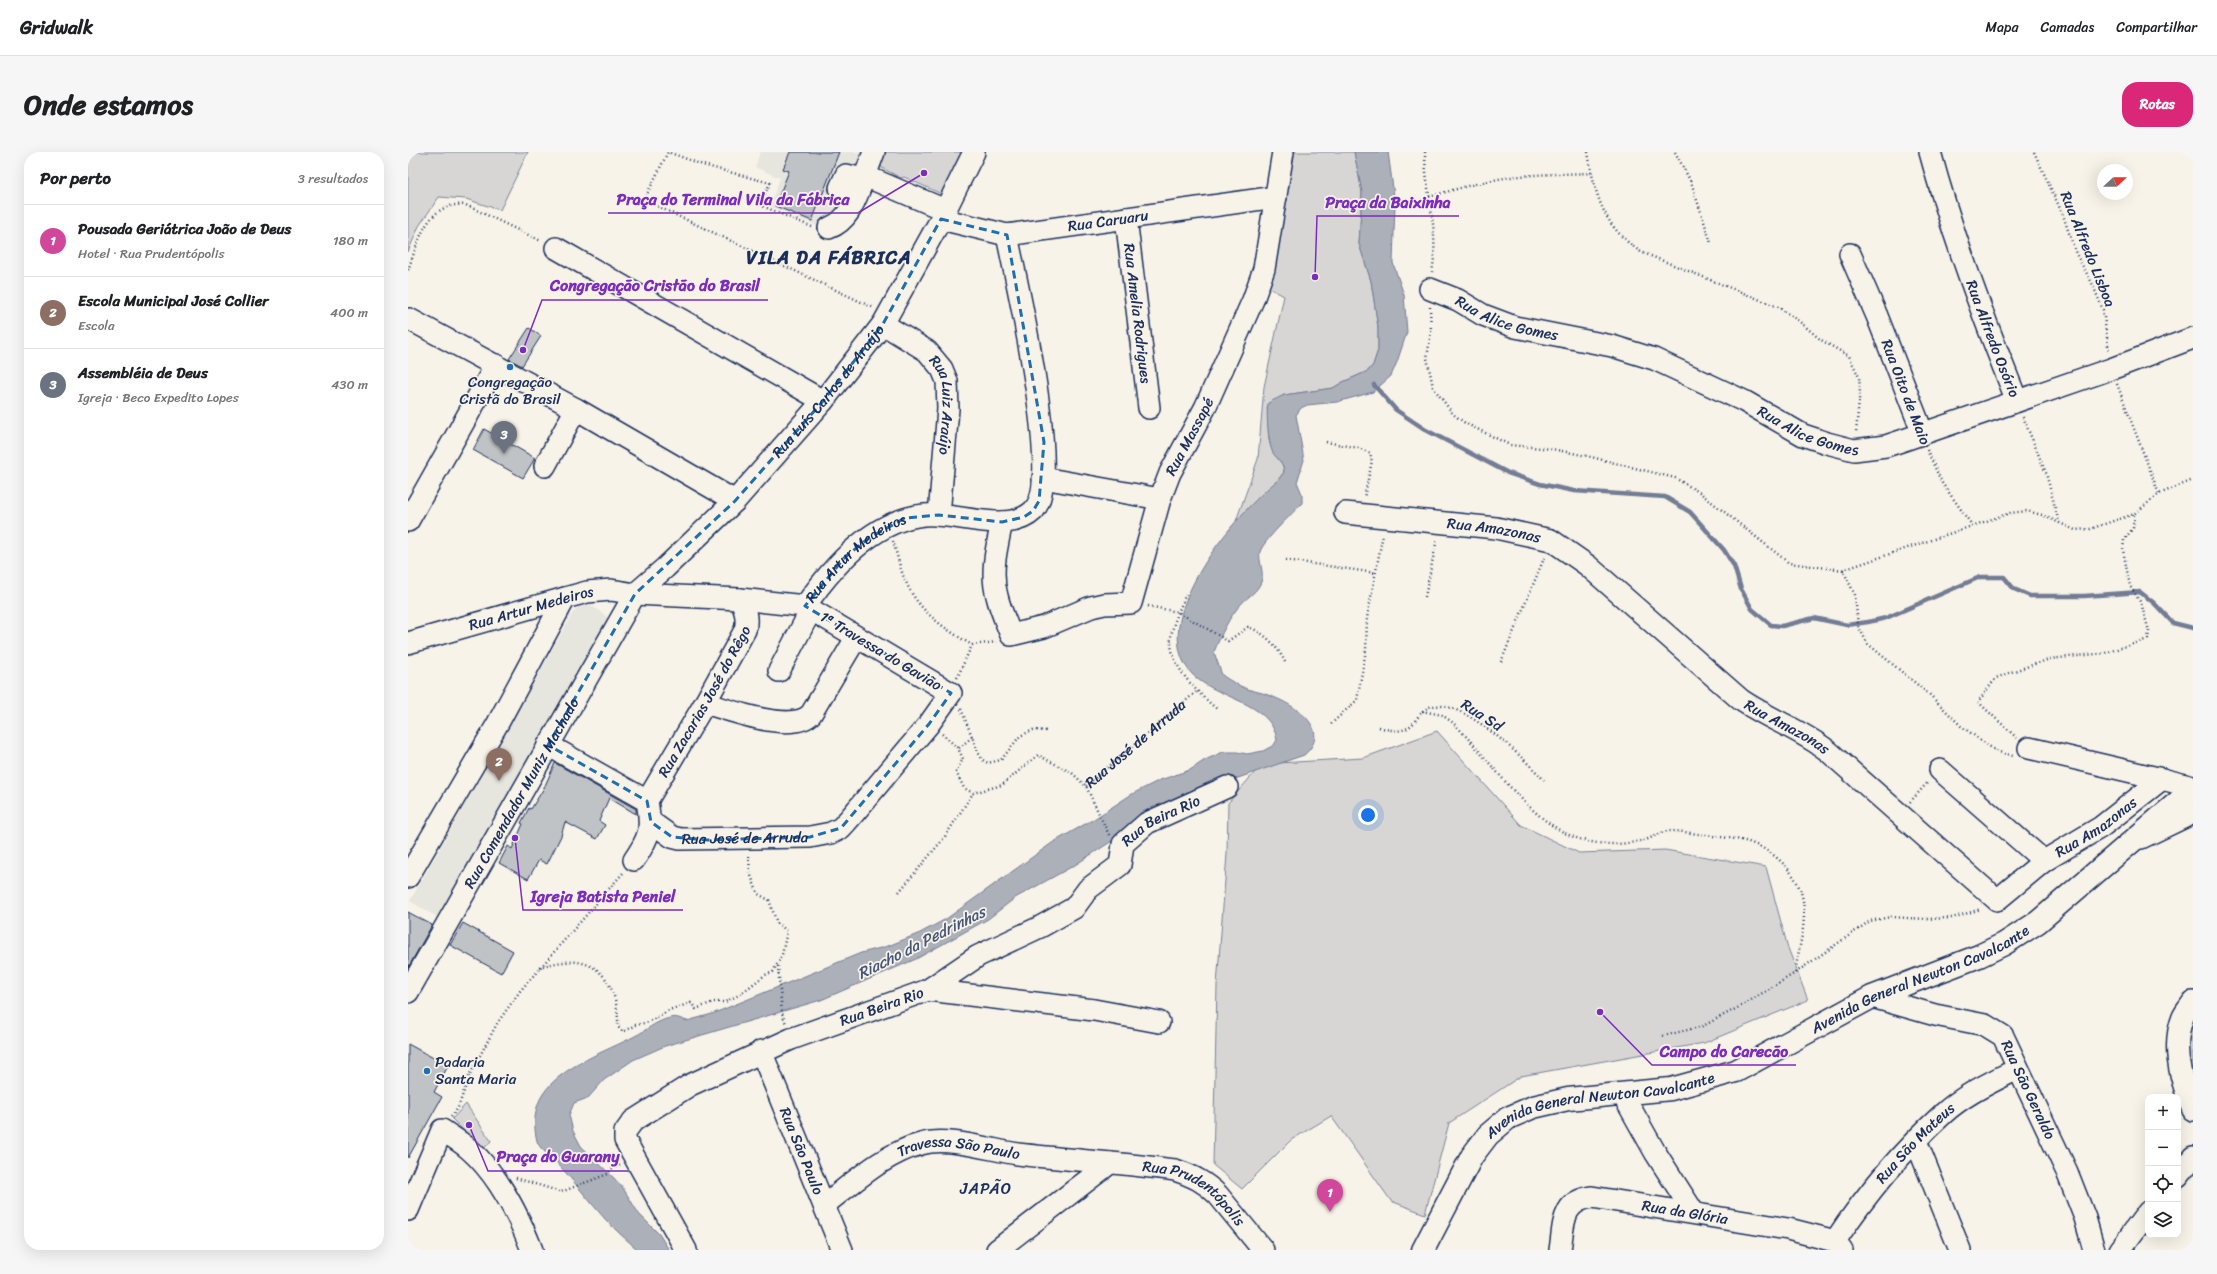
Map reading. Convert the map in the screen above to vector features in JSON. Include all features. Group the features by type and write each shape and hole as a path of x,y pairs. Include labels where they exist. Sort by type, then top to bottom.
{"main road":[{"name":"Avenida General Newton Cavalcante","path":"1423,1250 1472,1156 1488,1134 1508,1118 1533,1107 1568,1099 1623,1095 1671,1089 1736,1071 1872,997 1979,956 2004,944 2050,912 2193,788"}],"street":[{"path":"829,228 839,224 850,210 874,152"},
{"name":"Rua Luís Carlos de Araújo","path":"635,594 665,568 735,501 823,401 886,320 943,215 974,152"},
{"name":"Rua Massapé","path":"1131,603 1160,499 1177,457 1204,408 1253,300 1264,269 1283,152"},
{"name":"Rua Alfredo Osório","path":"1930,152 1945,208 1963,263 2017,401"},
{"path":"840,188 848,175 864,178"},
{"name":"Rua Caruaru","path":"864,178 943,215 1007,235 1276,197"},
{"name":"Rua Amelia Rodrigues","path":"1126,218 1149,408"},
{"name":"Rua Artur Medeiros","path":"408,643 587,592 611,590 635,594 740,599 808,608 845,557 869,538 905,518 925,515 939,515 1002,522 1015,520 1033,511 1039,501 1043,478 1044,442 1007,235"},
{"path":"556,248 823,401"},
{"name":"Rua Oito de Maio","path":"1850,254 1877,316 1923,434"},
{"name":"Rua Alice Gomes","path":"1430,289 1458,300 1484,315 1515,327 1540,334 1599,343 1654,360 1744,401 1803,435 1854,450 1886,446 1923,434 2111,369 2193,338"},
{"path":"409,319 576,409 735,501"},
{"name":"Rua Luiz Araújo","path":"886,320 935,358 947,381 948,409 939,515"},
{"path":"408,521 496,365"},
{"path":"545,466 576,409"},
{"path":"1043,478 1160,499"},
{"name":"Rua Amazonas","path":"1353,514 1496,528 1551,540 1587,565 1741,700 1760,713 1812,738 1997,900 2044,862 2101,827 2162,779"},
{"path":"1002,522 995,555 994,582 997,596 1011,634 1044,627 1090,607 1104,604 1131,603"},
{"name":"Rua Comendador Muniz Machado","path":"411,981 635,594"},
{"path":"408,877 498,723 565,598"},
{"name":"Rua Zacarias José do Rêgo","path":"647,801 705,703 745,630 746,613 740,599"},
{"path":"780,671 808,608"},
{"name":"1ª Travessa do Gavião","path":"808,608 856,638 951,693"},
{"path":"705,703 758,719 802,721 811,714 856,638"},
{"name":"Rua José de Arruda","path":"651,822 672,837 680,839 823,836 841,828 929,724 951,693"},
{"path":"548,745 647,801 651,822 650,835 634,860"},
{"path":"2028,748 2162,779 2193,788"},
{"path":"1940,770 2044,862"},
{"name":"Rua Beira Rio","path":"686,1250 625,1140 625,1132 633,1121 690,1085 762,1051 928,990 978,956 1040,927 1074,908 1088,889 1120,865 1123,844 1147,823 1227,787"},
{"path":"2125,846 2193,813"},
{"path":"928,990 1094,1010 1159,1022"},
{"name":"Rua São Geraldo","path":"1872,997 1935,1015 1985,1025 1994,1029 2002,1036 2008,1045 2017,1069 2036,1102 2067,1172 2085,1218 2094,1250"},
{"path":"2193,1002 2183,1016 2177,1043 2180,1069 2193,1110"},
{"name":"Rua São Paulo","path":"762,1051 842,1250"},
{"name":"Rua São Mateus","path":"1839,1245 1870,1192 1916,1141 1944,1113 1984,1086 2017,1069"},
{"path":"1623,1095 1655,1152 1694,1213"},
{"path":"408,1210 415,1169 442,1130 468,1149 492,1175 516,1214 532,1250"},
{"name":"Travessa São Paulo","path":"824,1205 880,1164 902,1151 922,1143 940,1141 1017,1154 1110,1163"},
{"path":"1916,1141 1960,1250"},
{"path":"2181,1172 2193,1157"},
{"path":"997,1250 1110,1163"},
{"name":"Rua Prudentópolis","path":"1110,1163 1176,1170 1200,1180 1218,1195 1262,1250"},
{"name":"Rua da Glória","path":"1560,1250 1566,1212 1574,1203 1583,1198 1592,1197 1788,1229 1839,1245"},
{"path":"2120,1250 2145,1216"}],"path":[{"path":"829,228 817,229 760,205 770,183 703,165 668,152 644,200 886,320"},
{"path":"1425,152 1429,197 1433,213 1434,246 1430,289 1432,332 1427,358 1433,387 1442,402 1453,414 1465,423 1510,445 1552,449 1587,456 1675,478 1699,492 1789,562 1843,570 1941,538 1972,525 2010,513 2027,511 2042,515 2075,530 2090,529 2134,514 2159,494 2192,481"},
{"path":"1588,152 1591,173 1600,205 1613,228 1627,243 1641,252 1778,307 1821,340 1849,356 1859,377 1860,389 1854,450"},
{"path":"1675,152 1691,182 1711,243"},
{"name":"Rua Alfredo Lisboa","path":"2034,152 2063,215 2076,254 2092,283 2103,310 2111,369 2159,494"},
{"path":"1429,197 1464,187 1510,178 1550,174 1591,173"},
{"path":"408,270 422,235 432,218 445,207 456,204 466,205 556,248"},
{"name":"Rua Alfredo Osório","path":"2017,401 2046,473 2059,523"},
{"name":"Rua Oito de Maio","path":"1923,434 1930,459 1942,483 1972,525"},
{"path":"1326,442 1359,448 1370,453 1372,461 1353,514"},
{"path":"1843,570 1855,595 1858,626 1868,644 1930,695 1961,726 1989,746 2005,754 2016,756 2028,748 1978,702 1996,678 2050,659 2089,656 2146,642 2148,639 2149,631 2140,602 2130,586 2123,550 2124,540 2133,528 2134,514"},
{"path":"1331,724 1357,700 1366,650 1368,618 1386,517"},
{"path":"1425,597 1441,523"},
{"path":"891,525 892,537 906,582 916,601 930,616 972,646 995,643 1011,634"},
{"path":"1501,662 1551,540"},
{"path":"1286,560 1376,573"},
{"name":"Rua José de Arruda","path":"1186,594 1178,612 1170,643 1175,659 1196,692 1218,710"},
{"path":"1131,603 1178,612 1228,640 1248,627 1255,629 1280,650 1285,662"},
{"path":"972,646 951,693 960,708 981,759 988,763 1001,760 1020,736 1033,730 1047,732"},
{"name":"Rua José de Arruda","path":"973,793 1002,785 1038,755 1072,774 1086,786 1196,692"},
{"name":"Rua Sd","path":"1422,711 1429,707 1442,706 1462,714 1522,757 1544,780"},
{"path":"1379,727 1396,732 1406,730 1414,723 1422,711 1442,715 1452,722 1539,815 1558,830 1574,838 1610,845 1646,839 1669,830 1745,841 1768,851 1778,859 1795,878 1803,901 1804,915 1795,973"},
{"path":"899,892 944,838 973,793 964,788 956,772 963,759 958,748 929,724"},
{"path":"958,748 972,737"},
{"path":"1899,814 1940,770"},
{"path":"1086,786 1109,836"},
{"path":"539,967 567,961 584,963 598,971 608,982 616,997 619,1009 618,1026 623,1032 635,1025 648,1022 669,1010 691,1003 696,1009 713,1002 725,1002 739,995 764,975 773,972 778,965 785,945 787,931 777,923 769,900 758,894 750,873 749,838"},
{"path":"442,1130 458,1108 470,1074 498,1022 539,967 634,860"},
{"path":"1663,1036 1703,1026 1742,1005 1795,973 1870,921 1891,917 1926,919 1952,918 1971,913 1997,900"},
{"path":"778,965 782,1013"},
{"path":"509,1175 561,1192 608,1174"}],"highlighted area":[{"path":"941,219 1007,235 1044,442 1039,501 1033,511 1024,517 1002,522 939,515 905,518 869,538 845,557 805,606 951,693 929,724 841,828 810,837 707,840 672,837 651,822 647,801 548,745 635,594 735,501 823,401 883,324"}],"shaded area":[{"path":"408,152 528,152 500,210 466,199 439,197 419,226 408,252"},
{"path":"760,152 863,152 838,222 818,226 770,206 780,178 755,167"},
{"path":"886,152 959,152 963,154 946,196 904,177 901,178 882,168 880,164"},
{"path":"1291,152 1354,152 1362,192 1359,244 1371,281 1378,327 1378,350 1373,365 1368,371 1333,388 1284,395 1267,407 1268,432 1272,450 1284,468 1284,472 1278,480 1236,521 1258,459 1264,387 1284,296 1269,288"},
{"path":"588,603 611,620 440,919 410,901 573,613 578,607"},
{"path":"1437,731 1521,825 1579,853 1665,850 1766,867 1788,948 1808,1000 1704,1043 1521,1076 1449,1123 1425,1214 1391,1201 1331,1116 1291,1140 1242,1189 1213,1165 1217,985 1227,854 1228,803 1262,764 1363,758"},
{"path":"2193,1011 2193,1068 2183,1064"},
{"path":"466,1104 491,1141 480,1153 464,1131 452,1119"}],"water":[{"name":"Riacho da Pedrinhas","path":"1354,152 1388,152 1395,203 1393,263 1404,295 1407,332 1391,376 1373,392 1337,402 1307,405 1301,408 1296,415 1304,460 1297,482 1302,494 1302,503 1272,534 1262,547 1260,552 1262,574 1261,582 1255,591 1238,607 1223,632 1214,652 1222,675 1247,689 1263,693 1288,704 1307,718 1313,727 1315,736 1312,745 1304,755 1218,785 1155,813 1075,865 1015,898 988,919 916,959 821,1000 665,1046 633,1060 604,1080 588,1098 574,1103 569,1115 573,1131 581,1146 621,1185 639,1214 659,1234 669,1250 638,1250 609,1223 555,1161 538,1144 535,1117 540,1099 551,1084 561,1075 585,1060 635,1036 665,1019 674,1017 687,1021 712,1014 861,953 888,946 920,933 946,919 1052,843 1094,819 1132,794 1160,780 1190,770 1205,760 1223,752 1247,754 1263,751 1274,745 1277,740 1273,727 1265,717 1254,709 1202,682 1192,674 1180,652 1179,626 1187,598 1201,569 1220,541 1240,516 1278,480 1284,472 1282,464 1271,449 1267,420 1268,403 1284,395 1333,388 1368,371 1373,365 1378,350 1378,327 1371,281 1359,244 1362,192"}],"building":[{"path":"790,152 839,152 812,221 775,206 789,171 783,169"},
{"path":"529,328 541,336 522,366 509,359"},
{"path":"484,429 535,458 523,478 473,450"},
{"path":"555,763 636,809 636,814 609,798 599,821 605,825 597,839 565,822 561,836 547,864 539,860 528,879 499,863 508,846 512,849 523,824 521,823 529,808 531,809 544,788"},
{"path":"408,912 432,925 408,968"},
{"path":"463,923 513,951 501,973 450,945"},
{"path":"408,1044 448,1066 434,1092 442,1097 408,1158"}],"waterway":[{"path":"1374,385 1396,410 1426,430 1508,473 1540,484 1574,491 1665,497 1690,512 1724,550 1734,566 1741,589 1752,609 1771,625 1782,626 1814,618 1847,625 1868,622 1886,618 1980,577 2004,577 2014,589 2030,596 2084,596 2140,592 2154,603 2173,623 2193,628"}],"place":[{"name":"Praça do Terminal Vila da Fábrica","path":"924,173"},
{"name":"Praça da Baixinha","path":"1315,277"},
{"name":"Congregação Cristão do Brasil","path":"523,350"},
{"name":"Congregação Cristã do Brasil","path":"510,367"},
{"name":"Assembléia de Deus","path":"504,454"},
{"name":"Escola Municipal José Collier","path":"499,781"},
{"name":"Igreja Batista Peniel","path":"515,838"},
{"name":"Campo do Carecão","path":"1600,1012"},
{"name":"Padaria Santa Maria","path":"427,1071"},
{"name":"Praça do Guarany","path":"469,1125"},
{"name":"Pousada Geriátrica João de Deus","path":"1330,1212"}],"district":[{"name":"VILA DA FÁBRICA","path":"829,257"},
{"name":"JAPÃO","path":"986,1188"}]}
